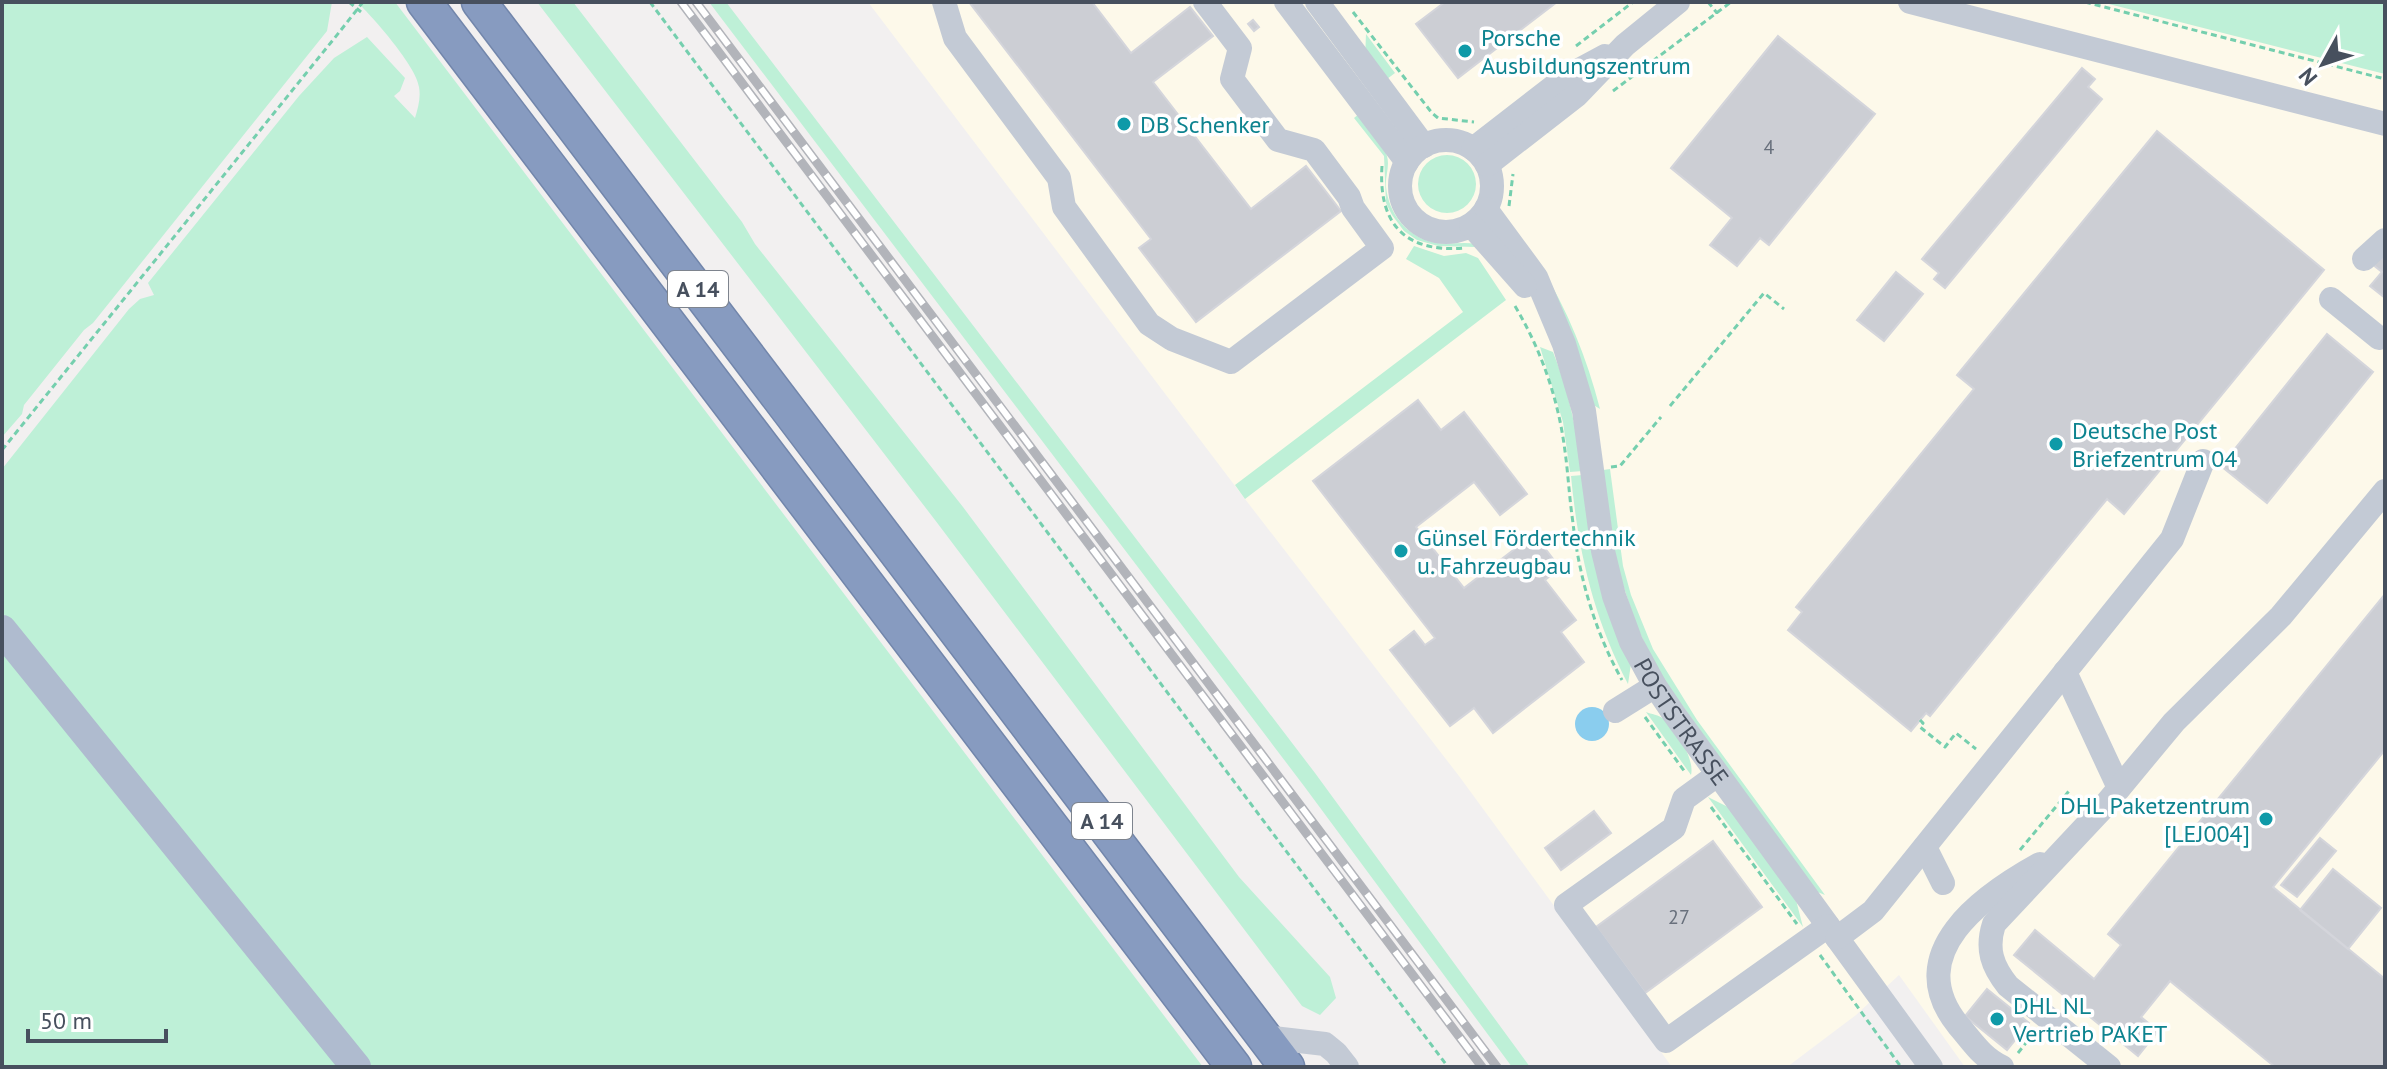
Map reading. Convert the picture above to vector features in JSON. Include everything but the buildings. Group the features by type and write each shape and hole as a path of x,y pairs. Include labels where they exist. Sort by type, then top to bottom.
{"highway":[{"name":"A 14","path":"424,2 1234,1067"},
{"name":"A 14","path":"479,2 1287,1067"}],"main road":[{"path":"2,630 356,1067"}],"street":[{"path":"944,2 955,38 1059,178 1064,207 1149,324 1172,339 1231,362 1382,248 1314,150 1278,140 1232,79 1240,48 1205,2"},
{"path":"1286,2 1416,154"},
{"path":"1317,2 1416,154"},
{"path":"1480,157 1566,77 1625,45 1678,2"},
{"path":"1910,2 2385,124"},
{"path":"1449,140 1480,157 1492,181 1479,217 1462,229 1439,232 1412,217 1401,195 1402,174 1416,154 1449,140"},
{"name":"POSTSTRASSE","path":"1479,217 1554,321 1572,367 1584,411 1603,551 1614,596 1631,642 1708,782 1931,1067"},
{"path":"2364,259 2385,240"},
{"path":"2331,299 2379,338"},
{"path":"1708,782 1684,799 1674,828 1566,905 1666,1041 1825,935 1873,911 2172,539 2203,461"},
{"path":"2109,1067 2008,986 1997,972 1990,955 1989,939 1994,924 2119,788 2174,722 2281,616 2385,491"},
{"path":"2065,672 2119,788"},
{"path":"1624,705 1655,686"},
{"path":"1925,847 1943,883"},
{"path":"2009,1062 1987,1060 1949,1014 1939,985 1941,956 1953,932 1975,907 2003,885 2060,854"},
{"path":"1265,1037 1325,1044 1347,1067"}],"path":[{"path":"349,2 361,12"},
{"path":"2,450 363,2"},
{"path":"650,2 1448,1067"},
{"path":"1570,50 1633,2"},
{"path":"1708,2 1717,13"},
{"path":"1612,92 1731,2"},
{"path":"2085,2 2385,79"},
{"path":"1352,11 1432,113 1438,118 1475,122"},
{"path":"1381,159 1385,208 1402,233 1425,247 1474,249"},
{"path":"1670,406 1764,293 1784,309"},
{"path":"1509,296 1530,332 1553,395 1564,444 1577,553 1591,609 1614,665 1624,705 1708,782 1825,935 1901,1067"},
{"path":"1614,480 1613,466 1620,466 1661,417"},
{"path":"1920,720 1923,723 1920,727 1945,747 1956,733 1993,762"},
{"path":"2009,1062 2039,1027"},
{"path":"2018,1036 2026,1042"}],"shaded area":[{"path":"868,2 2385,2 2385,1067 1965,1067 1899,975 1856,1015 1787,1067 1672,1067 1459,776"}],"green space":[{"path":"2,2 332,2 327,31 93,323 84,330 2,437"},
{"path":"357,2 395,2 1203,1067 370,1067 2,612 2,469 129,309 140,299 154,295 148,283 299,96 334,58 367,37 405,78 400,91 394,96 415,118 420,95 411,67"},
{"path":"537,2 573,2 742,222 755,244 963,507 1239,877 1330,977 1336,998 1320,1015 1302,1006 935,520"},
{"path":"709,2 726,2 1315,773 1530,1067 1512,1067 1304,786"},
{"path":"2101,2 2385,2 2385,74"},
{"path":"1366,34 1395,73 1383,82 1365,59"},
{"path":"1359,114 1385,150 1388,197 1400,222 1414,234 1432,242 1470,243 1476,244 1475,247 1438,246 1417,240 1404,231 1386,203 1384,156 1354,118"},
{"path":"1447,155 1458,157 1467,164 1474,173 1474,195 1467,204 1458,211 1447,213 1436,211 1427,204 1420,195 1418,184 1420,173 1427,164 1436,157"},
{"path":"1414,246 1444,256 1466,253 1478,258 1506,300 1245,499 1235,485 1463,312 1439,278 1406,259"},
{"path":"1540,265 1576,335 1600,409 1592,404"},
{"path":"1540,347 1553,352 1559,367 1583,471 1570,472 1563,422"},
{"path":"1610,469 1623,566 1653,649 1697,720 1825,895 1815,891 1659,673 1637,627 1617,567 1603,470"},
{"path":"1583,475 1631,664 1628,684 1605,634 1583,557 1571,476"},
{"path":"2,646 344,1067 2,1067"},
{"path":"1646,712 1662,718 1674,730 1684,745 1691,775"},
{"path":"1708,797 1728,807 1796,900 1803,927"}],"water":[{"path":"1592,707 1604,712 1609,724 1604,736 1592,741 1580,736 1575,724 1580,712"}],"railway":[{"path":"681,2 1482,1067"},
{"path":"696,2 1497,1067"}],"place":[{"name":"Porsche Ausbildungszentrum","path":"1465,51"},
{"name":"DB Schenker","path":"1124,124"},
{"name":"Deutsche Post Briefzentrum 04","path":"2056,444"},
{"name":"Günsel Fördertechnik u. Fahrzeugbau","path":"1401,551"},
{"name":"DHL Paketzentrum [LEJ004]","path":"2266,819"},
{"name":"DHL NL Vertrieb PAKET","path":"1997,1019"}]}
